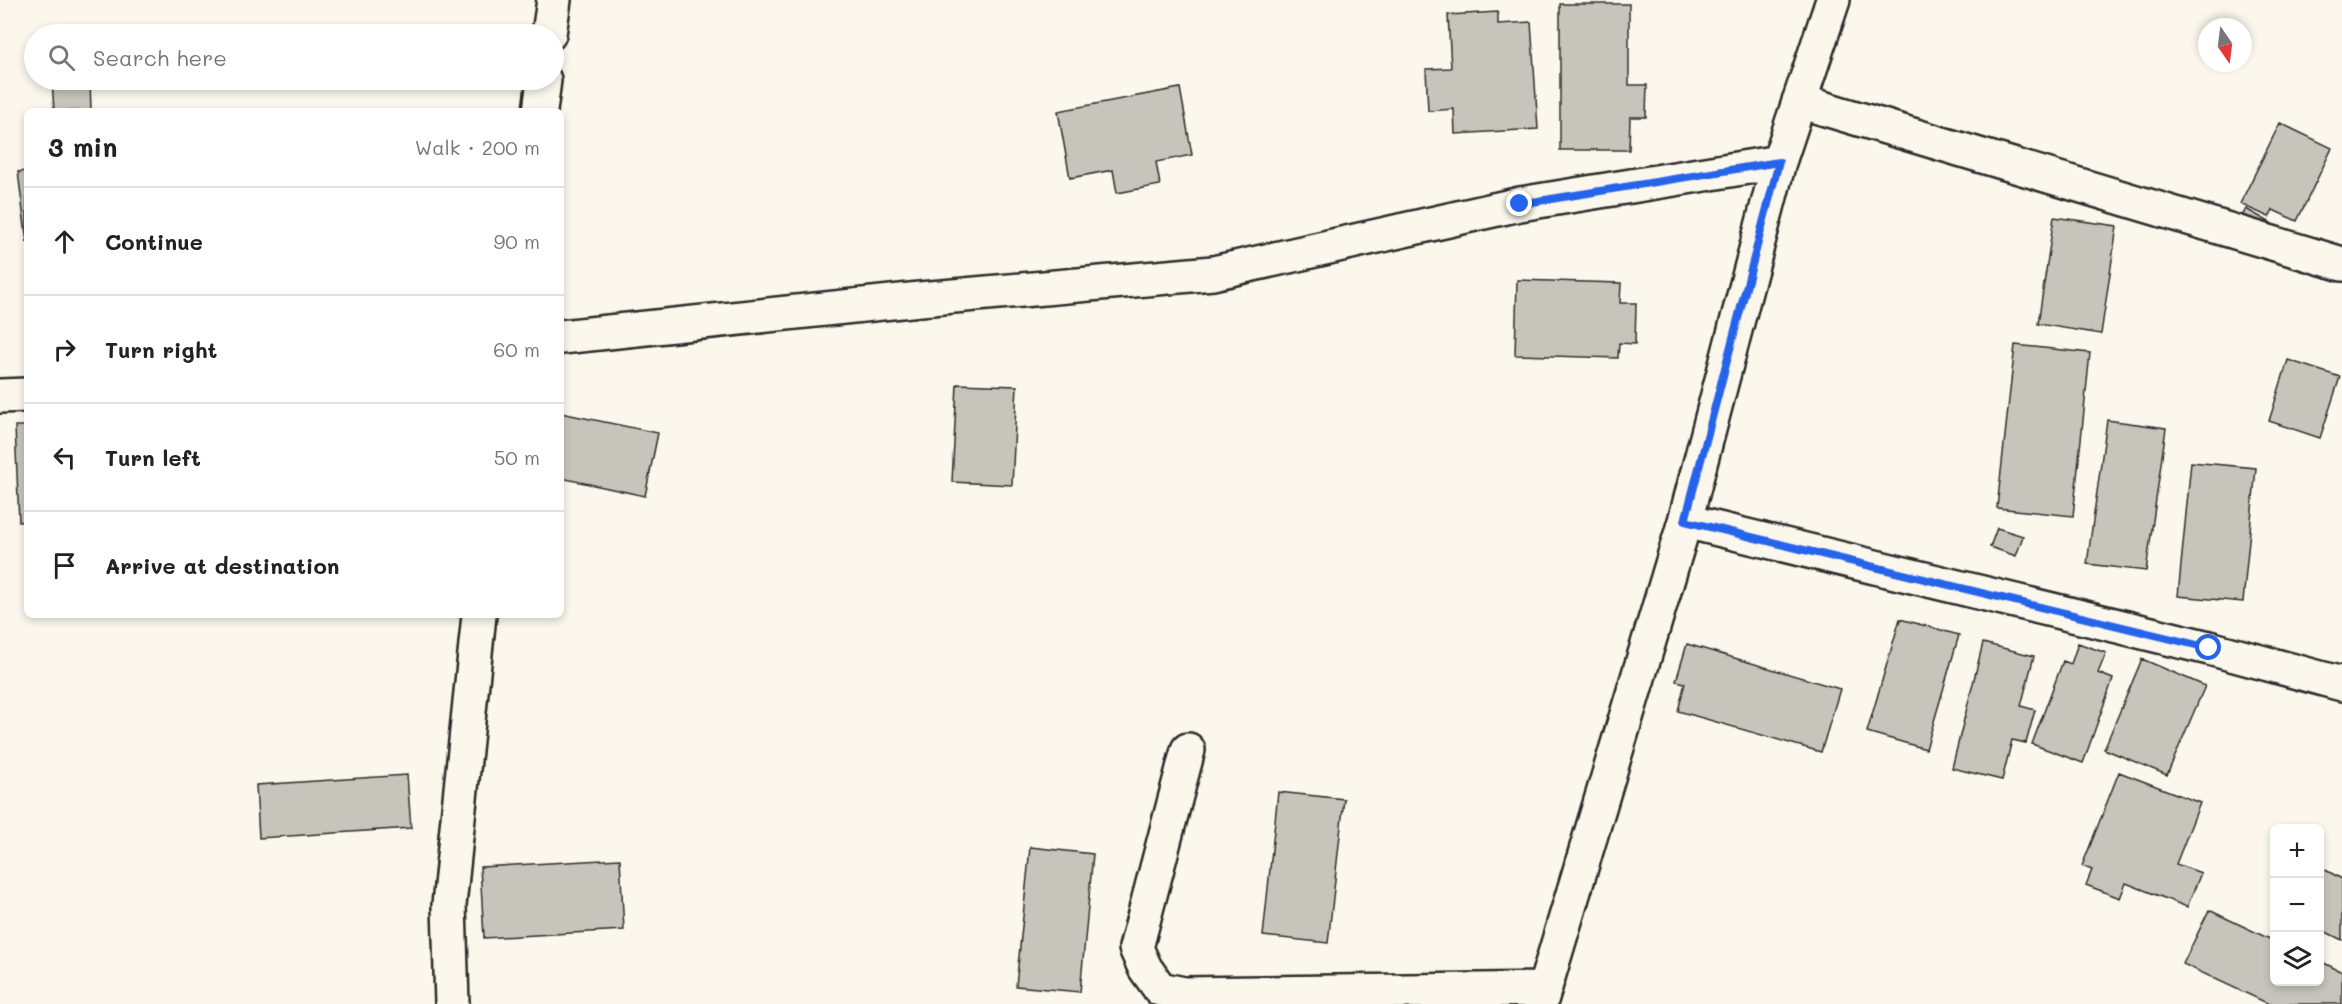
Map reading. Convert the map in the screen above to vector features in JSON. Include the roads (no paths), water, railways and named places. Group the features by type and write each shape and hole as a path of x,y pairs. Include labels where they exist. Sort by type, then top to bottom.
{"street":[{"path":"550,24 554,0"},
{"path":"1188,750 1136,948 1145,968 1160,988 1184,994 1542,996 1685,521 1779,162 1833,0"},
{"path":"540,108 543,90"},
{"path":"1799,101 2342,264"},
{"path":"564,337 920,299 1213,273 1520,204 1779,162"},
{"path":"0,396 24,395"},
{"path":"1685,521 2209,648 2342,684"},
{"path":"452,1004 449,905 479,618"}]}
